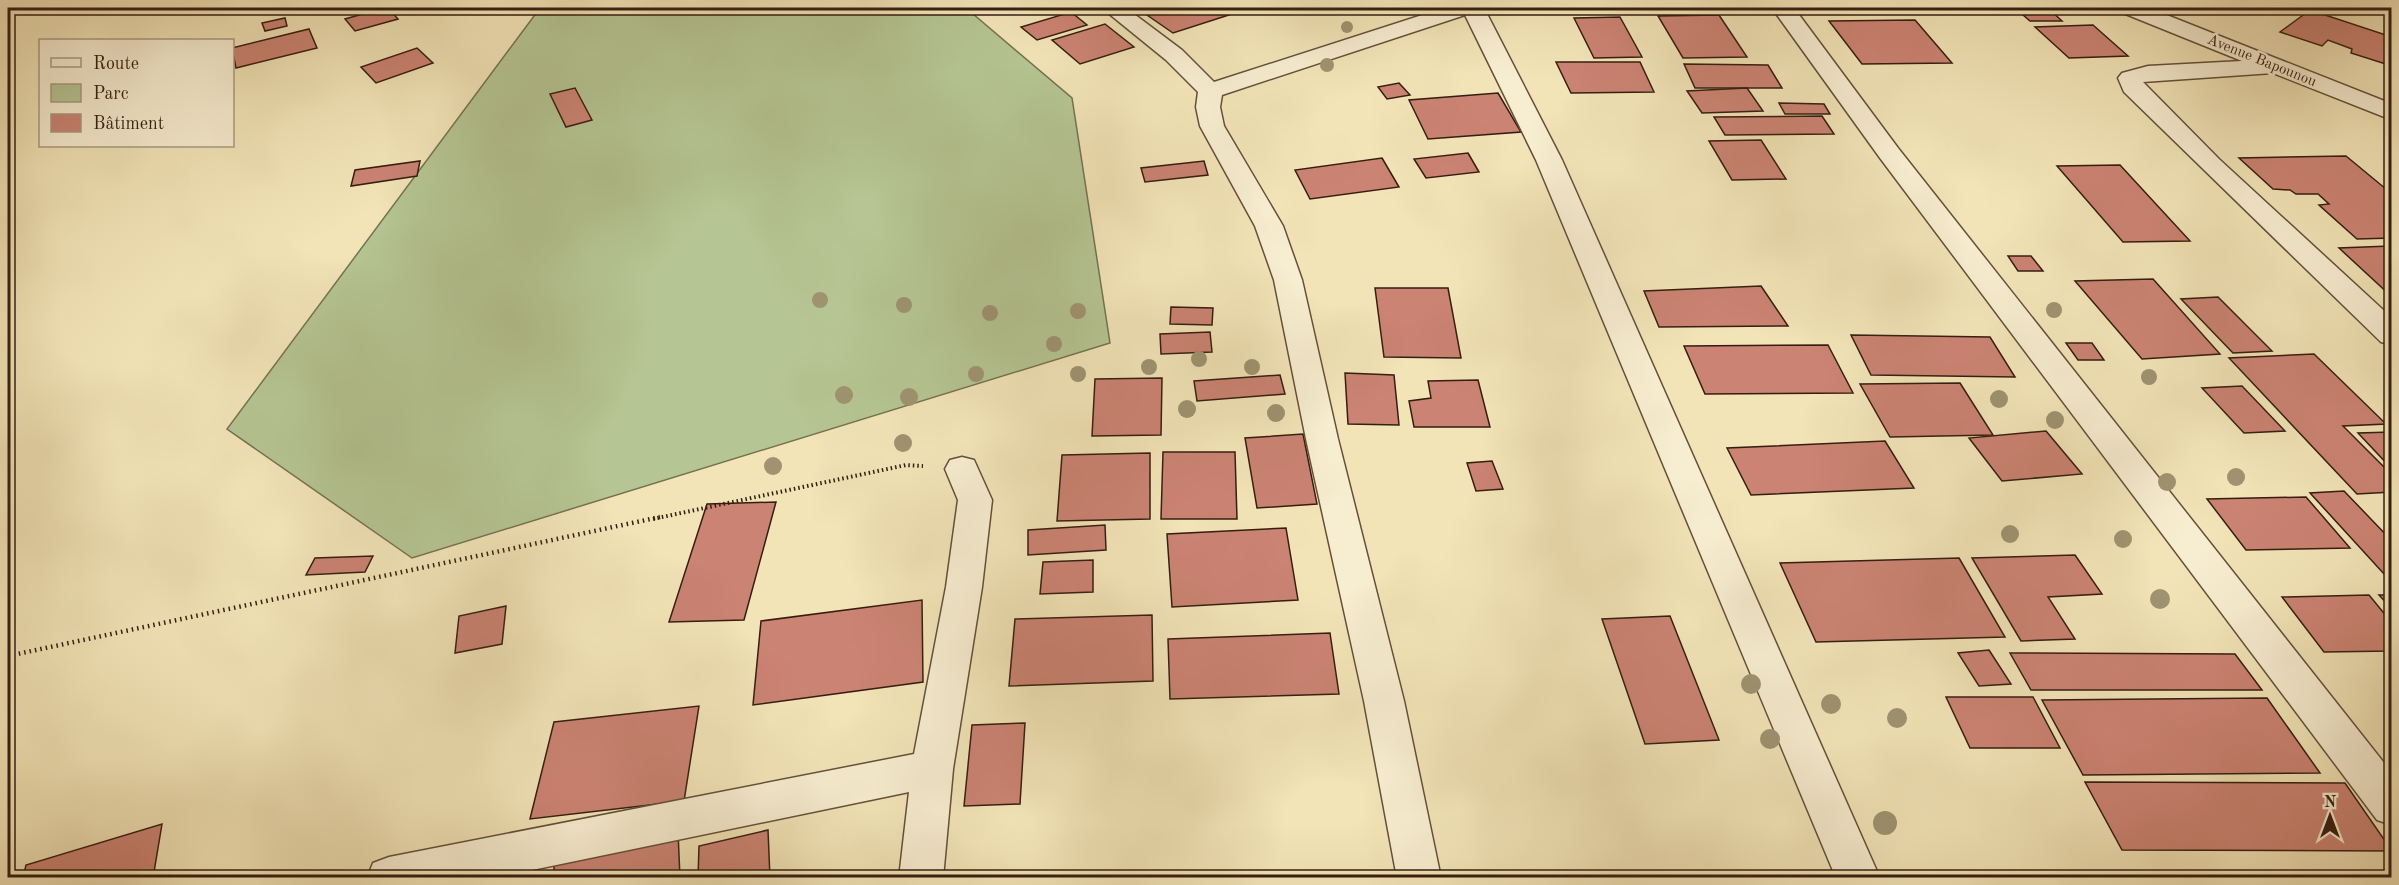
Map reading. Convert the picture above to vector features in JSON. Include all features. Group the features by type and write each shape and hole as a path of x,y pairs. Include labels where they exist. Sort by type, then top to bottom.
{"street":[{"path":"1113,8 1174,55 1210,91"},
{"path":"1210,91 1466,8"},
{"path":"1473,8 1549,160 1858,878"},
{"path":"1783,8 1889,153 2391,806"},
{"name":"Avenue Bapounou","path":"2131,8 2391,113"},
{"path":"2277,66 2148,74 2130,78 2133,87 2210,164 2391,335"},
{"path":"1210,91 1208,107 1212,126 1269,226 1288,280 1322,439 1384,701 1419,878"},
{"path":"921,878 932,769 964,587 975,500 962,469"},
{"path":"389,878 932,769"}],"path":[{"path":"8,656 906,465 962,469"}],"green space":[{"path":"540,8 966,8 1072,98 1110,343 412,558 227,429"}],"building":[{"path":"388,8 398,19 355,31 345,19"},
{"path":"406,8 430,8 431,9 410,14"},
{"path":"1169,8 1226,8 1235,13 1173,33 1147,15"},
{"path":"2015,8 2048,8 2062,21 2030,21"},
{"path":"2310,10 2392,37 2392,66 2351,53 2352,49 2328,40 2322,46 2280,32"},
{"path":"1071,12 1087,25 1037,40 1021,27"},
{"path":"1719,15 1747,57 1683,58 1658,16"},
{"path":"1620,17 1642,57 1594,58 1574,18"},
{"path":"285,18 287,26 265,31 262,23"},
{"path":"1915,20 1952,63 1862,64 1829,21"},
{"path":"1105,24 1134,47 1080,64 1052,40"},
{"path":"2093,25 2128,56 2069,58 2035,27"},
{"path":"309,29 317,48 236,68 234,48"},
{"path":"417,48 433,63 376,83 361,67"},
{"path":"1556,62 1640,62 1654,92 1571,93"},
{"path":"1684,64 1768,65 1782,88 1695,88"},
{"path":"1399,83 1410,95 1387,99 1378,87"},
{"path":"575,88 592,120 566,127 550,94"},
{"path":"1747,88 1763,111 1702,113 1687,91"},
{"path":"1498,93 1521,132 1428,139 1409,100"},
{"path":"1779,103 1824,104 1830,114 1785,114"},
{"path":"1822,116 1834,134 1725,135 1714,117"},
{"path":"1761,140 1786,179 1732,180 1709,141"},
{"path":"1468,153 1479,172 1426,178 1414,159"},
{"path":"2346,156 2392,194 2392,238 2357,239 2319,205 2329,204 2318,194 2296,194 2290,190 2273,189 2239,158"},
{"path":"1382,158 1399,187 1310,199 1295,170"},
{"path":"420,161 417,176 351,186 355,170"},
{"path":"1204,161 1208,175 1145,182 1141,168"},
{"path":"2120,165 2190,241 2123,242 2057,166"},
{"path":"2390,246 2392,297 2339,248"},
{"path":"2008,256 2031,256 2043,271 2018,271"},
{"path":"2153,279 2220,354 2142,359 2075,281"},
{"path":"1761,286 1788,326 1659,327 1644,291"},
{"path":"1375,288 1448,288 1461,358 1384,357"},
{"path":"2218,297 2272,351 2233,353 2181,299"},
{"path":"1171,307 1213,308 1212,325 1170,324"},
{"path":"1210,332 1212,352 1161,354 1160,334"},
{"path":"1851,335 1990,337 2015,377 1871,375"},
{"path":"2066,343 2092,343 2104,360 2078,360"},
{"path":"1828,345 1853,393 1705,394 1684,346"},
{"path":"2314,354 2386,424 2343,426 2392,475 2392,492 2357,494 2229,358"},
{"path":"1345,373 1394,375 1399,425 1348,424"},
{"path":"1280,375 1285,394 1197,401 1194,381"},
{"path":"1162,378 1161,435 1092,436 1095,379"},
{"path":"1478,380 1490,427 1414,427 1409,401 1431,398 1428,381"},
{"path":"1960,383 1993,435 1890,437 1860,384"},
{"path":"2242,386 2285,431 2244,433 2202,388"},
{"path":"2046,431 2082,474 2002,481 1969,438"},
{"path":"2392,432 2392,469 2358,433"},
{"path":"1303,434 1317,504 1257,508 1245,438"},
{"path":"1885,441 1914,488 1751,495 1727,448"},
{"path":"1163,452 1235,452 1237,519 1161,519"},
{"path":"1150,453 1150,519 1057,521 1062,455"},
{"path":"1492,461 1503,489 1476,491 1467,463"},
{"path":"2344,491 2392,541 2392,575 2385,575 2310,493"},
{"path":"2306,497 2350,548 2246,550 2207,499"},
{"path":"776,502 744,620 669,622 707,504"},
{"path":"1105,525 1106,550 1028,555 1028,530"},
{"path":"1286,528 1298,600 1172,607 1167,534"},
{"path":"2075,555 2102,594 2048,597 2075,639 2021,641 1972,558"},
{"path":"373,556 365,572 306,575 315,558"},
{"path":"1959,558 2005,637 1816,642 1780,563"},
{"path":"1093,560 1093,592 1040,594 1043,562"},
{"path":"2369,595 2392,623 2392,651 2324,652 2282,597"},
{"path":"2379,595 2392,595 2392,609"},
{"path":"922,600 923,682 753,705 761,621"},
{"path":"506,606 502,644 455,653 459,616"},
{"path":"1152,615 1153,681 1009,686 1015,619"},
{"path":"1670,616 1719,740 1645,744 1602,619"},
{"path":"1330,633 1339,694 1170,699 1168,639"},
{"path":"1989,650 2011,684 1979,686 1958,653"},
{"path":"2010,653 2235,654 2262,690 2031,690"},
{"path":"1946,697 2033,697 2060,748 1970,748"},
{"path":"2267,698 2320,773 2083,775 2042,700"},
{"path":"699,706 684,801 530,819 554,722"},
{"path":"1025,723 1020,804 964,806 972,725"},
{"path":"2085,782 2345,783 2392,851 2122,850"},
{"path":"162,824 153,878 23,878 26,865"},
{"path":"768,830 770,878 698,878 699,846"},
{"path":"678,831 680,878 554,878 554,865"}]}
